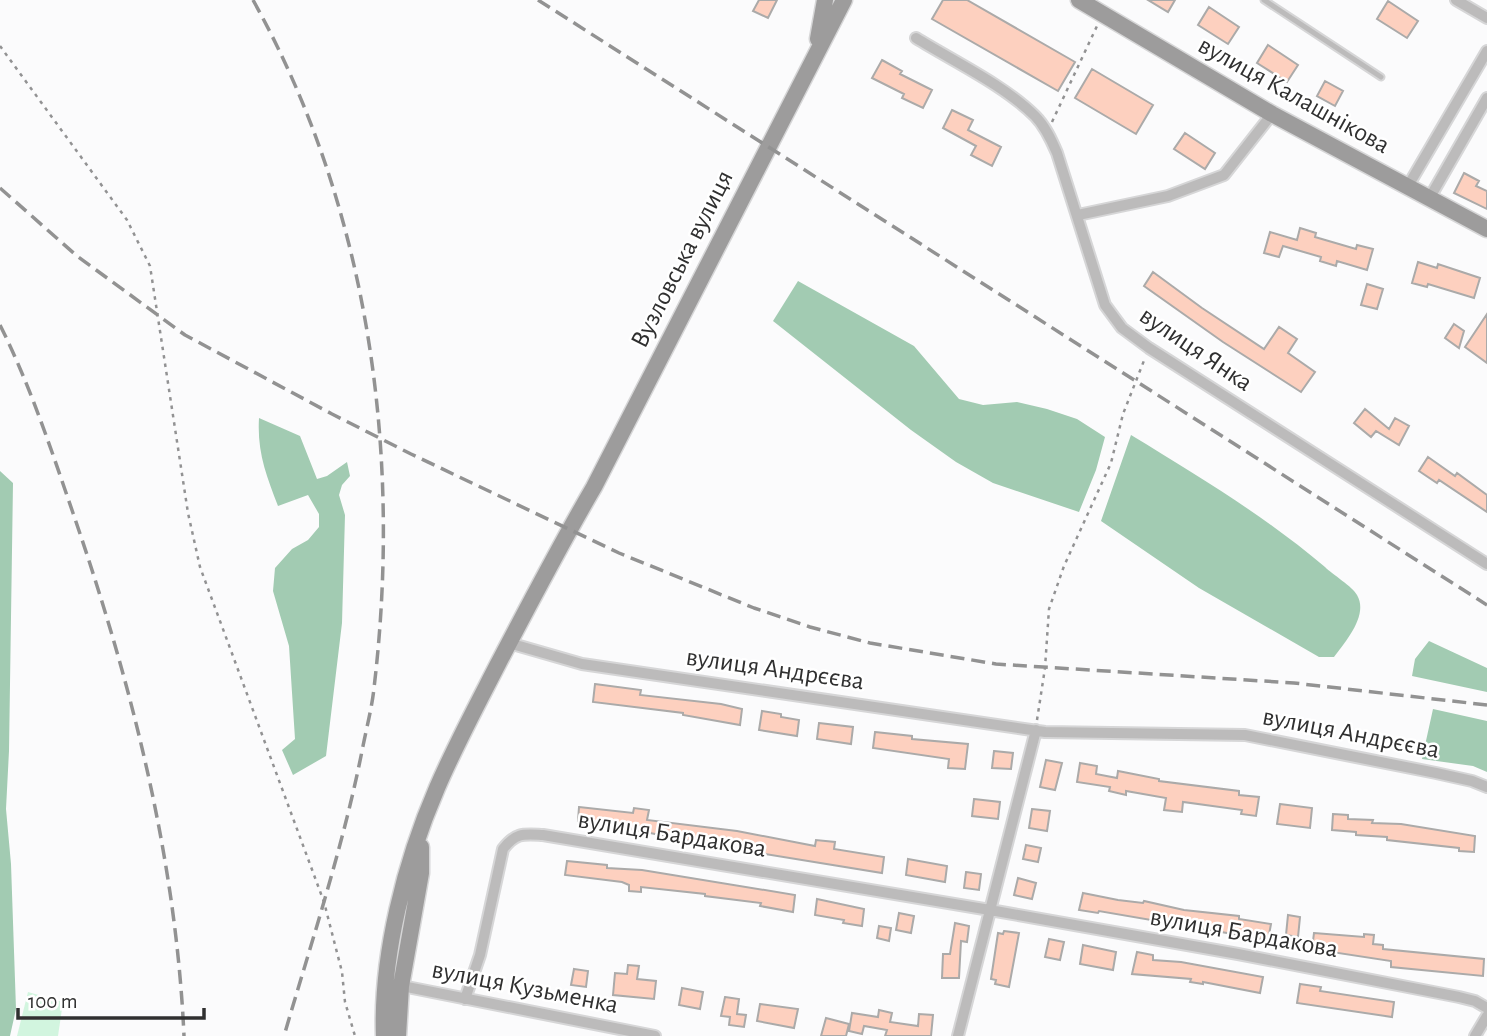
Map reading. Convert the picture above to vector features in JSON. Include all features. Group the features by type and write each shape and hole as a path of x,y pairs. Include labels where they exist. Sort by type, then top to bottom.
{"main road":[{"path":"816,51 825,0"},
{"name":"Вузловська вулиця","path":"393,985 398,912 421,827 460,739 563,540 594,486 844,0"},
{"name":"вулиця Калашнікова","path":"1079,0 1272,114 1487,229"},
{"path":"384,1036 393,985"},
{"path":"393,985 398,1036"}],"street":[{"path":"1456,0 1487,18"},
{"name":"вулиця Янка","path":"916,38 993,85 1035,115 1048,131 1078,215 1105,305 1122,328 1149,348 1487,564"},
{"path":"1408,187 1487,51"},
{"path":"1429,199 1487,98"},
{"path":"1078,215 1168,196 1224,175 1272,114"},
{"name":"вулиця Андрєєва","path":"509,643 582,664 1036,730 1245,735 1436,773 1487,787"},
{"path":"958,1036 1036,730"},
{"name":"вулиця Бардакова","path":"465,999 480,955 503,849 512,839 523,834 543,835 990,910 1238,954 1459,997 1475,1001 1487,1008"},
{"name":"вулиця Кузьменка","path":"393,985 655,1036"},
{"path":"1475,1036 1487,1017"}],"lane":[{"path":"1264,0 1381,77"}],"path":[{"path":"1048,131 1103,14"},
{"path":"0,46 127,220 150,266 195,549 324,902 355,1036"},
{"path":"1036,730 1045,668 1049,609 1064,566 1111,463 1123,414 1149,348"}],"green space":[{"path":"798,281 914,346 959,399 983,405 1017,402 1047,409 1077,419 1105,437 1096,470 1079,512 993,483 956,462 911,430 773,321"},
{"path":"259,418 300,436 317,479 327,476 347,462 350,476 342,485 339,495 345,515 342,623 326,756 293,775 282,750 295,739 289,646 273,591 275,568 292,549 308,540 319,527 319,514 308,495 278,506 261,453"},
{"path":"1131,435 1255,513 1355,592 1360,603 1358,619 1334,657 1319,657 1199,588 1101,521"},
{"path":"0,471 13,483 6,809 11,864 16,1009 10,1036 0,1036"},
{"path":"1429,641 1487,668 1487,692 1412,676 1415,659"},
{"path":"1433,709 1487,721 1487,772 1473,766 1422,759"},
{"path":"28,992 63,1002 58,1036 17,1036"}],"building":[{"path":"759,0 777,0 768,18 753,11"},
{"path":"943,0 967,0 1075,62 1058,91 932,19"},
{"path":"1148,0 1175,0 1168,12"},
{"path":"1388,1 1418,21 1407,38 1377,19"},
{"path":"1209,7 1239,27 1228,44 1198,25"},
{"path":"1268,45 1298,65 1287,82 1257,63"},
{"path":"882,60 902,71 900,74 932,90 923,108 902,98 904,94 872,78"},
{"path":"1092,69 1153,105 1136,134 1075,98"},
{"path":"1325,81 1343,91 1335,106 1317,96"},
{"path":"952,110 973,120 968,130 1001,147 992,166 971,155 976,146 943,128"},
{"path":"1185,133 1215,153 1205,169 1174,149"},
{"path":"1464,173 1479,181 1476,186 1487,191 1487,209 1454,193"},
{"path":"1300,228 1316,233 1315,237 1356,249 1357,245 1373,249 1367,270 1337,261 1336,266 1320,261 1321,257 1283,246 1279,257 1264,253 1270,232 1297,240"},
{"path":"1418,262 1437,268 1438,264 1480,278 1474,298 1428,284 1427,287 1412,283"},
{"path":"1153,272 1264,349 1279,327 1297,339 1288,353 1315,372 1301,392 1223,342 1144,286"},
{"path":"1367,284 1383,289 1377,309 1361,305"},
{"path":"1487,314 1487,363 1465,347"},
{"path":"1454,324 1464,331 1459,348 1445,338"},
{"path":"1365,409 1389,429 1395,418 1409,426 1399,445 1376,431 1371,437 1354,423"},
{"path":"1428,457 1455,476 1457,473 1487,495 1487,512 1439,480 1437,483 1419,471"},
{"path":"595,684 641,690 640,695 742,709 740,725 683,713 593,702"},
{"path":"762,711 799,720 797,736 759,730"},
{"path":"819,723 853,727 851,744 817,739"},
{"path":"875,732 912,736 912,739 968,744 965,769 948,768 949,759 873,748"},
{"path":"994,751 1013,753 1011,769 992,768"},
{"path":"1046,760 1062,763 1055,790 1040,787"},
{"path":"1080,763 1097,766 1096,774 1117,778 1118,771 1159,781 1239,791 1239,795 1259,797 1256,816 1241,814 1242,810 1183,802 1182,812 1164,810 1166,798 1126,791 1126,795 1109,791 1110,787 1077,782"},
{"path":"974,799 1000,802 998,819 972,816"},
{"path":"1280,804 1312,808 1310,828 1277,824"},
{"path":"579,807 633,813 634,808 649,810 647,820 737,831 815,846 816,840 835,842 834,849 884,857 882,873 740,850 741,843 718,839 718,845 630,827 578,821"},
{"path":"1032,809 1050,811 1047,831 1029,828"},
{"path":"1333,814 1348,815 1348,819 1373,820 1372,823 1401,824 1475,836 1474,852 1332,830"},
{"path":"1026,845 1041,848 1038,862 1023,859"},
{"path":"908,859 947,866 945,882 906,875"},
{"path":"567,861 607,865 607,868 642,870 795,895 793,912 760,906 761,903 705,894 641,887 641,892 629,891 629,885 622,882 565,875"},
{"path":"966,872 981,874 979,890 964,888"},
{"path":"1018,878 1036,883 1032,899 1014,895"},
{"path":"1083,893 1239,916 1239,919 1271,924 1268,940 1099,911 1079,910"},
{"path":"817,899 864,909 862,926 815,915"},
{"path":"899,913 914,916 911,933 896,930"},
{"path":"1288,915 1300,917 1298,937 1286,935"},
{"path":"955,923 969,926 967,942 961,941 959,978 942,978 943,954 950,954"},
{"path":"879,926 891,928 889,941 877,938"},
{"path":"1004,931 1019,933 1009,987 995,984 996,980 991,979 998,933 1003,934"},
{"path":"1314,933 1364,937 1364,934 1374,935 1373,944 1383,945 1383,949 1484,959 1483,976 1391,967 1391,961 1312,949"},
{"path":"1049,939 1064,942 1060,960 1045,957"},
{"path":"1083,945 1116,952 1113,970 1080,964"},
{"path":"1137,952 1153,955 1153,960 1181,962 1263,977 1260,993 1190,982 1191,979 1132,974"},
{"path":"628,965 639,966 637,979 656,981 654,999 613,995 615,973 627,974"},
{"path":"574,969 588,971 586,987 571,985"},
{"path":"1300,984 1321,987 1320,991 1394,1002 1392,1017 1297,1003"},
{"path":"682,988 703,992 700,1009 679,1005"},
{"path":"725,997 739,999 737,1014 746,1015 744,1027 729,1025 730,1017 721,1016"},
{"path":"760,1004 798,1009 794,1028 757,1021"},
{"path":"879,1010 892,1013 890,1022 918,1026 919,1014 933,1015 931,1036 885,1036 887,1030 864,1026 862,1034 849,1031 852,1013 878,1017"},
{"path":"826,1018 849,1024 846,1036 821,1036"}],"railway":[{"path":"253,0 293,80 325,162 350,247 368,334 379,422 383,511 382,599 371,709 337,856 284,1036"},
{"path":"538,0 1487,605"},
{"path":"0,188 77,256 185,335 411,454 619,553 754,608 870,643 996,664 1294,683 1487,705"},
{"path":"0,325 57,465 114,641 132,706 161,836 179,969 184,1036"}]}
